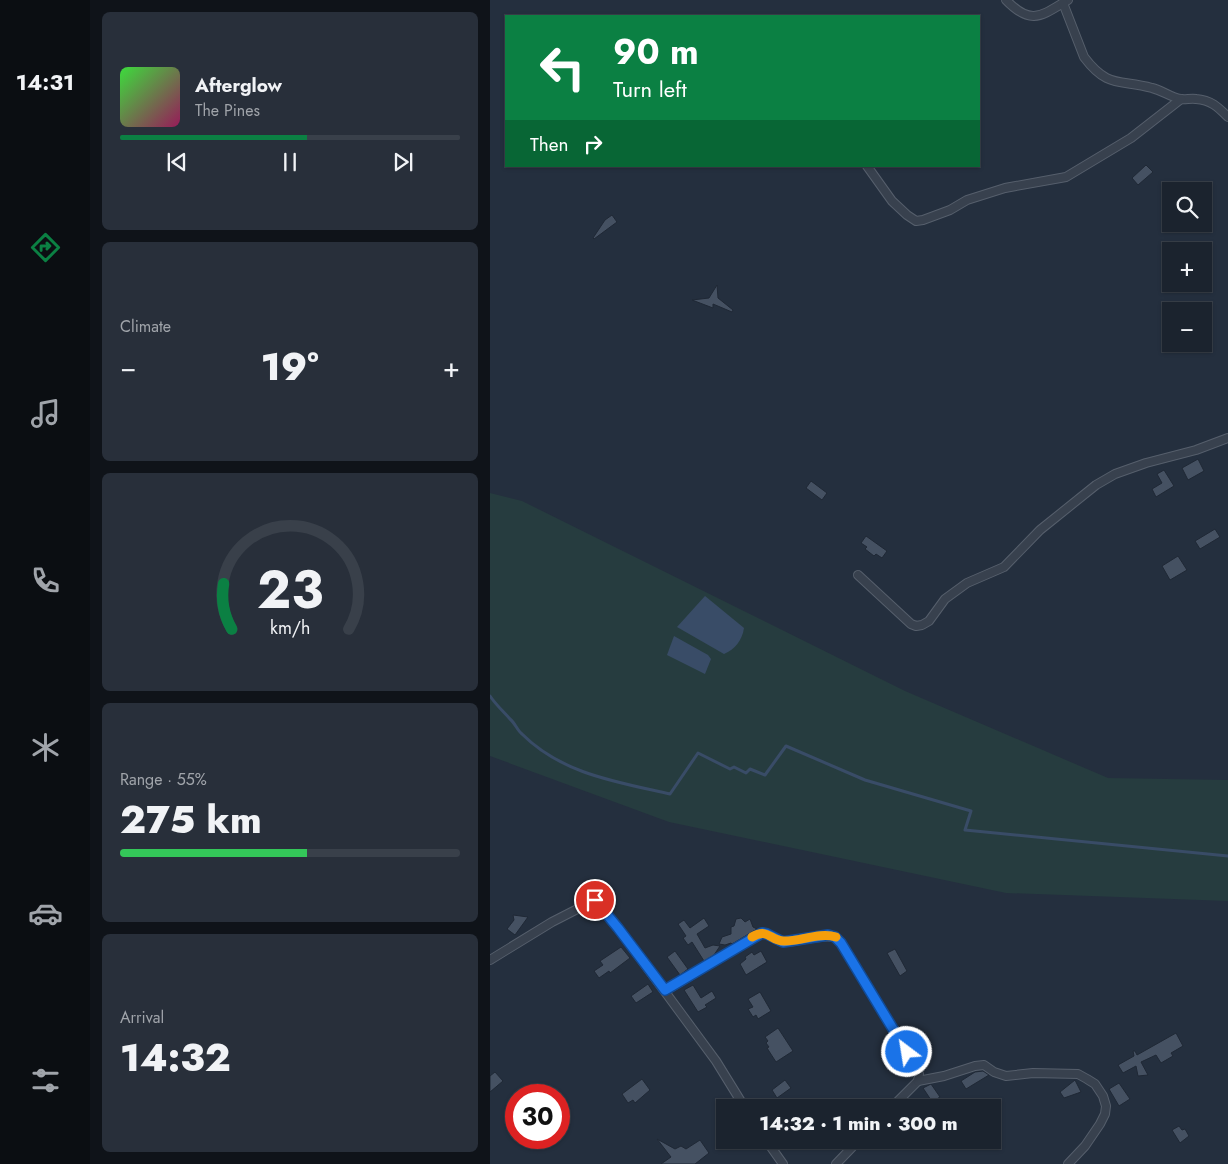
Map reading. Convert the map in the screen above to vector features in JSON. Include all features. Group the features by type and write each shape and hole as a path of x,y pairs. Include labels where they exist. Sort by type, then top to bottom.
{"street":[{"path":"1006,0 1023,15 1032,17 1066,2 1084,57 1097,71 1111,81 1149,87 1181,99 1194,98 1208,101 1218,107 1228,117"},
{"path":"867,167 900,209 916,221 923,220 950,210 968,200 999,190 1066,177 1130,138 1181,99"},
{"path":"858,575 911,624 922,626 929,621 945,599 967,583 1004,567 1040,530 1096,485 1115,474 1146,463 1196,450 1228,438"},
{"path":"490,960 552,922 595,900 665,990 716,1061 740,1099"},
{"path":"665,990 762,933 783,942 828,935 835,937 841,943 916,1066 919,1074 918,1081"},
{"path":"900,1099 918,1081 944,1076 975,1066 984,1065 994,1072 1006,1076 1033,1073 1078,1074 1094,1084 1103,1096 1106,1106 1105,1114 1100,1124 1085,1146 1068,1164"},
{"path":"772,1149 783,1164"},
{"path":"836,1164 850,1149"}],"green space":[{"path":"490,493 522,501 905,691 1108,778 1228,780 1228,901 1006,893 669,822 490,756"}],"water":[{"path":"705,596 744,628 742,637 737,644 724,654 677,627"},
{"path":"674,636 708,655 711,659 705,674 667,655"}],"building":[{"path":"1146,165 1153,172 1138,185 1132,178"},
{"path":"612,215 617,222 594,239 605,220"},
{"path":"717,285 718,298 733,310 732,312 713,304 713,308 692,300 709,298"},
{"path":"1198,459 1204,471 1188,480 1182,468"},
{"path":"1164,470 1174,486 1156,497 1152,489 1162,483 1157,474"},
{"path":"811,481 827,493 822,500 806,488"},
{"path":"1215,529 1220,537 1200,549 1195,541"},
{"path":"866,536 887,551 882,558 876,554 874,556 865,549 867,547 861,543"},
{"path":"1178,556 1187,570 1170,580 1162,566"},
{"path":"513,915 528,917 515,935 507,929 514,920"},
{"path":"704,918 709,926 697,934 705,948 713,945 720,946 714,955 704,961 692,942 688,945 683,938 686,936 678,924 684,920 690,928"},
{"path":"741,918 745,922 750,919 753,927 757,929 732,944 719,944 722,937 731,934 731,927 734,926 736,919"},
{"path":"621,947 630,958 610,973 609,971 599,978 594,971 603,965 600,961"},
{"path":"895,949 907,971 900,976 887,953"},
{"path":"675,951 688,969 680,975 667,957"},
{"path":"761,951 767,962 746,975 740,964 752,952 754,955"},
{"path":"648,984 653,992 636,1003 631,996"},
{"path":"693,985 701,998 712,991 716,998 705,1005 707,1007 698,1012 684,990"},
{"path":"760,992 771,1011 758,1019 756,1015 753,1017 748,1009 753,1007 748,999"},
{"path":"778,1028 793,1051 776,1062 767,1048 769,1047 766,1043 768,1041 765,1037"},
{"path":"1176,1033 1183,1046 1171,1053 1173,1056 1161,1063 1156,1055 1141,1062 1148,1075 1138,1076 1136,1066 1123,1073 1118,1065 1134,1056 1133,1051 1137,1055"},
{"path":"983,1071 989,1075 966,1089 961,1081 975,1072"},
{"path":"495,1072 503,1081 490,1092 490,1076"},
{"path":"642,1079 650,1090 635,1103 633,1100 628,1103 622,1094"},
{"path":"785,1080 791,1088 777,1098 772,1090"},
{"path":"1075,1080 1081,1092 1064,1098 1060,1092"},
{"path":"1119,1083 1130,1099 1119,1106 1109,1089"},
{"path":"931,1084 940,1097 930,1099 923,1088"},
{"path":"1179,1126 1182,1130 1185,1129 1189,1136 1180,1143 1172,1130"},
{"path":"657,1139 675,1149 681,1146 686,1149 700,1140 709,1153 695,1164 661,1164 671,1157"}],"waterway":[{"path":"490,696 520,732 538,748 555,759 610,780 670,794 698,753 730,769 734,767 746,773 750,769 765,775 786,746 865,780 971,811 965,830 1228,856"}],"slow traffic":[{"path":"752,937 762,933 783,942 828,935 836,937"}],"route":[{"path":"595,900 665,990 755,935 767,934 783,942 828,935 835,937 841,943 907,1052"}]}
